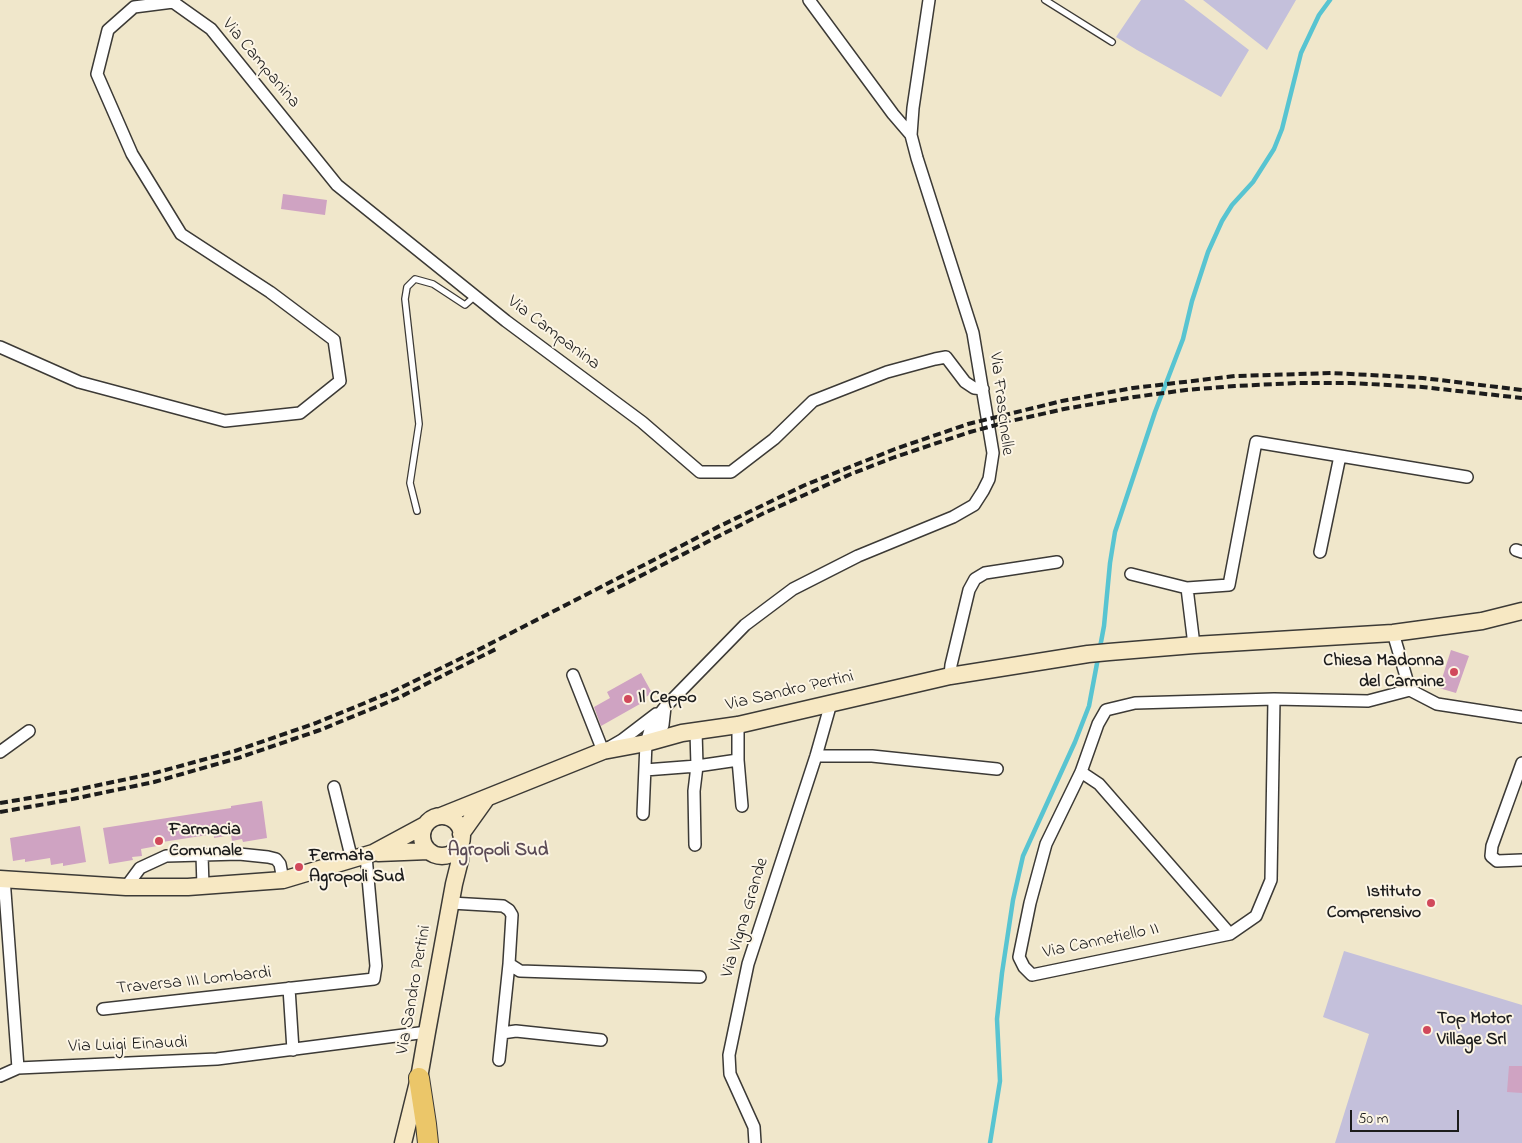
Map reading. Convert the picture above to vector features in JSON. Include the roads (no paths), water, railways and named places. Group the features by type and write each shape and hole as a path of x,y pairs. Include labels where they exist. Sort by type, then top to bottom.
{"highway":[{"path":"418,1078 428,1143"}],"street":[{"path":"809,0 893,114 912,135"},
{"name":"Via Frascinelle","path":"603,751 665,710 745,625 792,589 858,556 953,517 974,505 989,479 993,453 973,333 917,158 912,135 913,108 930,0"},
{"name":"Via Campanina","path":"0,347 79,382 225,421 300,413 340,381 334,340 270,292 181,234 132,154 97,74 108,30 134,7 173,2 211,29 337,185 506,321 642,422 700,472 731,472 774,438 813,401 887,372 935,359 946,358 964,382 974,388 982,389"},
{"path":"1131,574 1187,588 1229,585 1256,442 1467,477"},
{"path":"1320,552 1340,456"},
{"path":"950,676 969,590 975,579 985,573 1057,562"},
{"path":"1187,588 1194,645"},
{"name":"Via Sandro Pertini","path":"441,816 603,751 689,732 738,725 950,676 1088,654 1194,645 1393,633 1482,621 1522,611"},
{"path":"1393,633 1410,690 1437,704 1522,717"},
{"path":"573,675 603,751"},
{"name":"Via Cannetiello II","path":"1274,700 1271,880 1256,916 1230,934 1032,975 1024,967 1019,956 1030,903 1046,844 1081,772 1098,724 1106,710 1135,703 1274,700 1368,701 1410,690"},
{"name":"Via Vigna Grande","path":"756,1143 754,1127 730,1074 728,1055 748,964 816,756 830,703"},
{"path":"665,710 666,722 670,730 689,732 697,766 694,791 695,846"},
{"name":"Via Frascinelle","path":"643,814 645,770 652,741 662,732 665,710"},
{"path":"738,725 738,760 742,806"},
{"path":"0,752 29,731"},
{"path":"816,756 872,756 997,768"},
{"path":"645,770 697,766 738,760"},
{"path":"1522,762 1492,846 1491,856 1497,861 1522,860"},
{"path":"1081,772 1099,784 1230,934"},
{"path":"334,787 364,856"},
{"name":"Via Sandro Pertini","path":"403,1143 418,1078 460,860 461,839 486,799"},
{"path":"0,1076 18,1068 2,878 126,887 202,886 283,880 364,856 425,825 435,817 441,816 452,819 460,828 461,839 453,852 442,856 433,853 364,856"},
{"path":"425,825 422,830 422,842 433,853 454,884"},
{"path":"126,887 140,868 166,856 239,854 276,859 280,864 283,880"},
{"path":"202,855 202,886"},
{"name":"Traversa III Lombardi","path":"103,1009 374,979 376,966 364,856"},
{"path":"451,903 503,906 512,915 499,1060"},
{"path":"509,964 520,971 700,977"},
{"name":"Traversa III Lombardi","path":"289,988 293,1050"},
{"path":"502,1033 516,1031 601,1040"},
{"name":"Via Luigi Einaudi","path":"18,1068 217,1059 427,1032"}],"lane":[{"path":"1045,0 1112,42"},
{"path":"417,511 410,483 418,424 405,299 407,286 415,279 433,284 465,305 475,296"}],"waterway":[{"path":"990,1143 1000,1081 997,1019 1013,900 1023,856 1075,742 1089,706 1104,626 1115,532 1155,412 1183,339 1192,301 1208,252 1222,221 1232,205 1253,182 1274,149 1282,129 1301,53 1319,15 1330,0"}],"railway":[{"path":"0,803 66,792 151,774 235,751 316,723 394,691 805,485 895,449 968,424 1062,401 1133,388 1235,376 1331,373 1423,378 1522,390"},
{"path":"607,593 762,514 851,474 970,432 1064,409 1186,390 1297,383 1352,383 1422,387 1522,398"},
{"path":"0,812 154,782 238,758 320,730 398,698 498,648"}],"place":[{"name":"Chiesa Madonna del Carmine","path":"1454,672"},
{"name":"Il Ceppo","path":"628,699"},
{"name":"Farmacia Comunale","path":"159,841"},
{"name":"Fermata Agropoli Sud","path":"299,867"},
{"name":"Istituto Comprensivo","path":"1431,903"},
{"name":"Top Motor Village Srl","path":"1427,1030"}],"district":[{"name":"Agropoli Sud","path":"498,852"}]}
